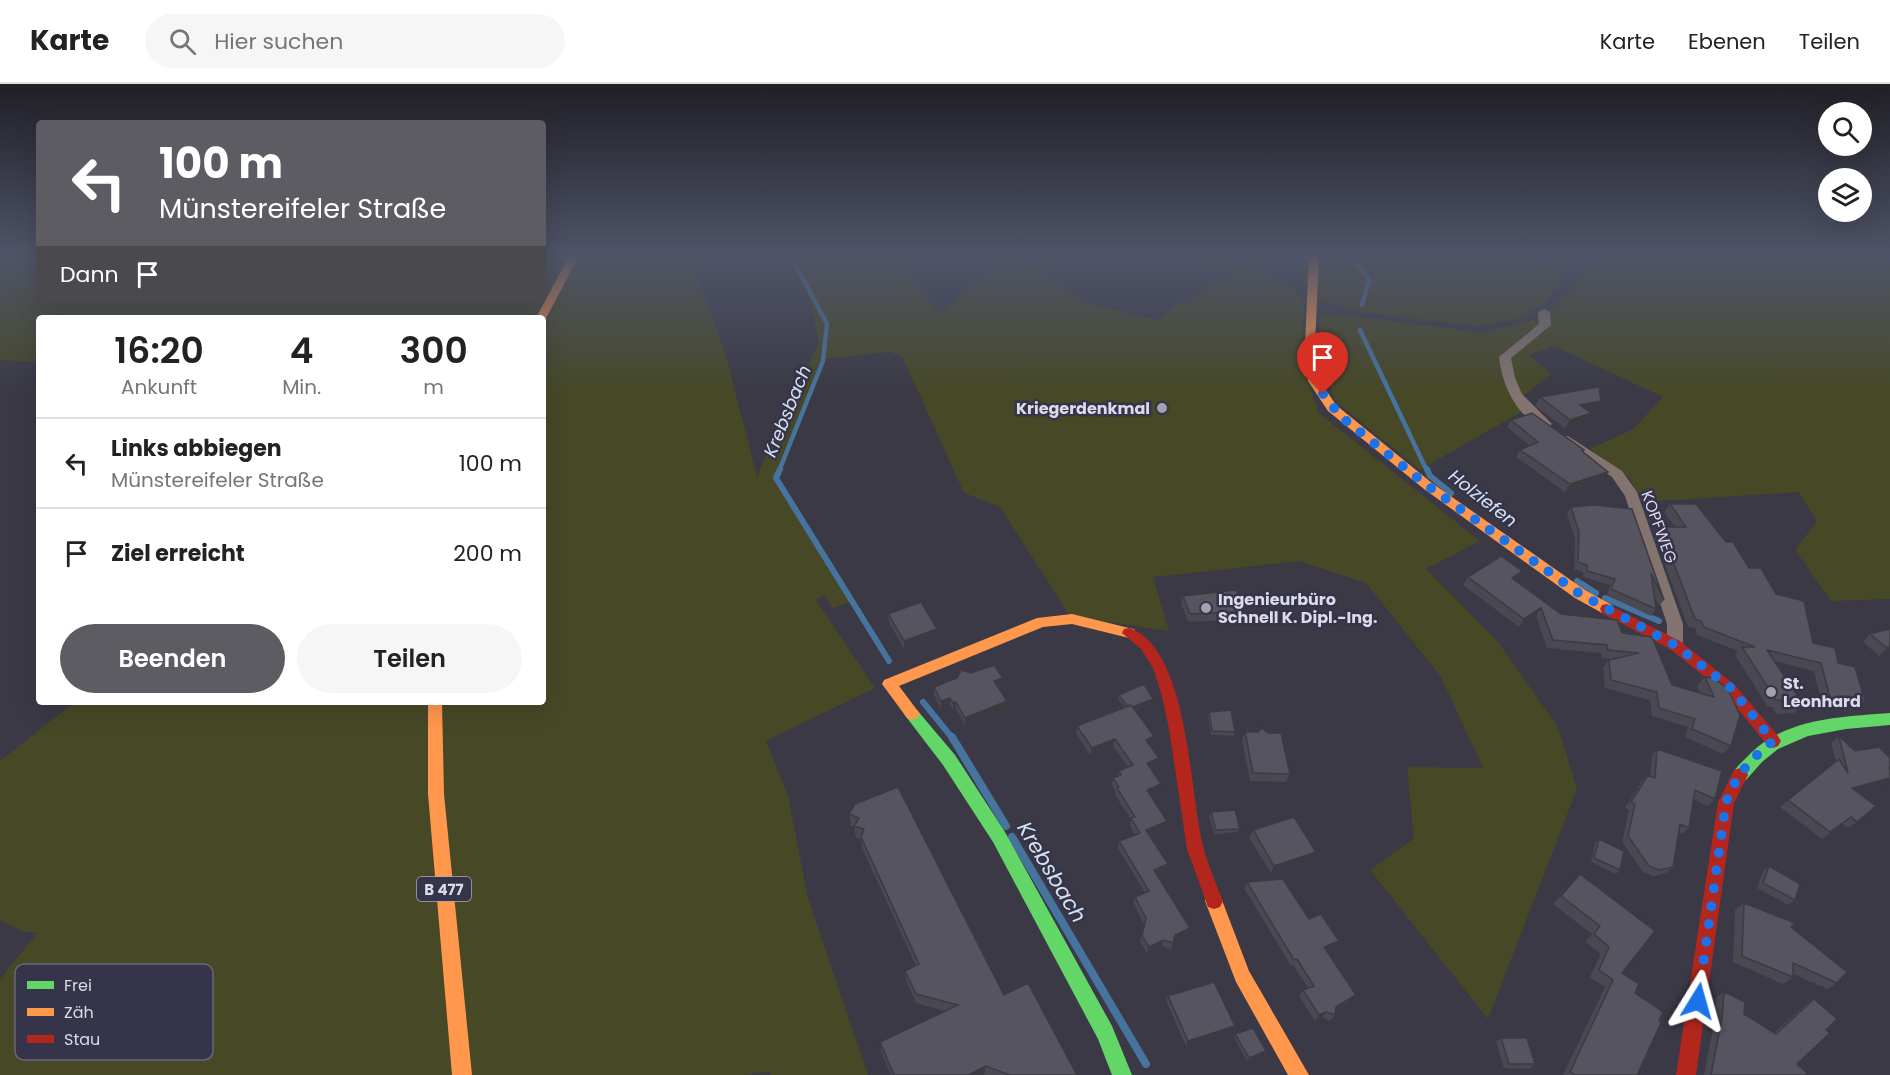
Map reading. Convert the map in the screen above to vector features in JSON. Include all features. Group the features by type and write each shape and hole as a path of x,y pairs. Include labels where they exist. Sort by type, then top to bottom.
{"street":[{"path":"1312,302 1310,345 1314,381 1332,408 1428,486 1580,594 1675,645 1731,688 1773,741"},
{"name":"KOPFWEG","path":"1544,312 1545,325 1505,357 1507,379 1529,412 1617,474 1632,495 1675,624 1675,645"},
{"path":"1122,1075 1105,1032 999,837 949,760 889,684 1042,622 1071,619 1099,624 1135,635 1156,657 1169,690 1196,849 1242,976 1299,1075"},
{"name":"B 477","path":"435,705 436,805 462,1075"},
{"path":"1686,1075 1726,802 1735,779 1750,760 1773,741 1811,728 1890,719"}],"green space":[{"path":"0,302 707,302 726,356 757,476 819,342 810,302 931,302 939,313 952,302 1083,302 1156,320 1179,303 1304,302 1301,362 1319,413 1480,541 1426,569 1498,642 1558,727 1577,789 1488,1019 1370,870 1414,838 1407,767 1483,768 1441,677 1366,583 1299,561 1153,577 1169,631 1070,616 1000,507 964,493 902,356 889,352 825,359 778,482 855,601 833,608 824,595 816,600 875,688 766,741 788,796 808,898 868,1075 771,1075 769,1072 743,1075 0,1075 0,979 37,933 22,931 0,920 0,761 71,705 546,705 546,315 36,315 36,362 0,360"},
{"path":"1327,302 1544,302 1525,317 1478,326 1358,312"},
{"path":"1557,302 1890,302 1890,599 1831,601 1795,550 1817,521 1798,492 1643,502 1629,478 1590,449 1633,429 1663,397 1554,346 1529,355 1551,374 1516,402 1521,412 1420,470 1335,401 1321,360 1320,315 1333,314 1484,333 1541,318"}],"building":[{"path":"1599,387 1601,401 1580,405 1591,413 1570,420 1540,397"},
{"path":"1532,413 1584,450 1582,451 1608,472 1570,484 1520,450 1538,442 1511,420"},
{"path":"1670,504 1696,504 1726,542 1733,542 1749,568 1761,568 1776,594 1804,601 1813,643 1835,648 1838,663 1855,667 1865,701 1831,701 1821,663 1767,650 1802,706 1784,706 1780,700 1776,700 1742,647 1755,647 1704,627 1701,621 1695,619 1660,527 1686,527"},
{"path":"1594,505 1632,509 1664,600 1651,573 1656,609 1611,589 1615,579 1587,571 1587,565 1578,562 1579,532 1571,507"},
{"path":"1501,556 1522,571 1512,578 1561,614 1617,620 1622,633 1652,637 1672,685 1714,697 1705,677 1714,678 1728,689 1740,715 1731,746 1692,729 1695,719 1659,708 1657,692 1611,680 1609,660 1639,653 1608,650 1607,645 1553,640 1541,608 1524,619 1468,577"},
{"path":"1236,590 1243,605 1233,606 1236,612 1190,614 1183,596"},
{"path":"921,602 937,629 904,641 888,614"},
{"path":"1890,629 1890,647 1887,648 1870,634"},
{"path":"994,665 1003,678 994,681 1007,701 965,718 956,702 953,703 950,698 941,701 934,687 957,678 961,670 971,673"},
{"path":"1144,684 1153,699 1133,707 1127,706 1119,695"},
{"path":"1131,705 1154,736 1146,740 1159,758 1147,763 1161,784 1147,790 1167,821 1146,830 1168,864 1154,870 1190,928 1175,935 1173,943 1164,940 1149,947 1142,936 1146,918 1135,897 1149,891 1119,841 1140,833 1131,818 1135,817 1113,778 1121,775 1119,771 1133,765 1115,739 1092,748 1077,726"},
{"path":"1231,710 1235,732 1212,731 1209,712"},
{"path":"1262,728 1268,733 1281,733 1290,774 1253,773 1245,732 1258,732"},
{"path":"1839,736 1855,751 1879,747 1890,758 1888,768 1890,778 1852,788 1876,806 1857,822 1851,817 1830,832 1788,800 1839,759 1848,773"},
{"path":"1657,749 1722,771 1715,799 1695,790 1689,828 1680,824 1673,867 1659,870 1649,866 1628,836 1635,804 1631,802 1648,775 1655,778"},
{"path":"898,787 1004,995 1028,983 1077,1075 1010,1075 986,1066 968,1075 894,1075 880,1042 958,1005 916,994 905,971 919,964 861,837 864,829 854,826 859,818 849,814 855,804"},
{"path":"1235,810 1240,829 1216,830 1211,812"},
{"path":"1294,817 1316,852 1274,866 1253,830"},
{"path":"1599,839 1624,851 1620,870 1594,858"},
{"path":"1769,866 1800,884 1795,900 1763,883"},
{"path":"1580,874 1655,931 1622,973 1639,984 1635,993 1663,1012 1659,1021 1661,1023 1637,1075 1575,1075 1570,1072 1613,980 1599,970 1609,947 1594,934 1600,926 1561,896"},
{"path":"1283,879 1309,919 1321,914 1339,941 1324,947 1356,995 1336,1007 1335,1015 1326,1012 1319,1015 1303,990 1314,986 1297,959 1294,960 1247,882"},
{"path":"1744,903 1795,923 1791,927 1847,972 1837,983 1793,963 1793,977 1742,956"},
{"path":"1214,982 1235,1026 1188,1041 1168,996"},
{"path":"1724,992 1745,1002 1744,1014 1776,1034 1814,999 1837,1019 1826,1030 1830,1033 1797,1064 1807,1073 1806,1075 1711,1075 1722,1017"},
{"path":"1253,1028 1266,1051 1249,1058 1235,1034"},
{"path":"1501,1038 1527,1038 1535,1064 1509,1064"}],"waterway":[{"name":"Krebsbach","path":"779,471 823,361 827,324 815,302"},
{"name":"Holziefen","path":"1360,330 1427,471"},
{"name":"Krebsbach","path":"780,469 776,478 889,661"},
{"name":"Holziefen","path":"1427,469 1430,476 1451,493"},
{"name":"Holziefen","path":"1577,581 1596,593"},
{"name":"Holziefen","path":"1605,598 1659,621"},
{"name":"Krebsbach","path":"923,702 953,739"},
{"name":"Krebsbach","path":"952,737 1006,826"},
{"name":"Krebsbach","path":"1012,837 1146,1064"}],"traffic: fast":[{"path":"912,714 949,760 999,837 1105,1033 1122,1075"},
{"path":"1740,775 1756,758 1773,745 1808,729 1890,719"}],"traffic: slow":[{"path":"543,315 549,302"},
{"path":"1312,302 1310,345 1314,381 1332,408 1428,486 1580,594 1607,609"},
{"path":"912,714 889,684 1042,622 1072,619 1129,633"},
{"path":"435,705 436,794 462,1075"},
{"path":"1214,901 1242,976 1299,1075"}],"traffic: jam":[{"path":"1607,609 1675,645 1730,689 1773,741"},
{"path":"1129,633 1146,645 1159,667 1169,696 1177,729 1195,849 1214,901"},
{"path":"1686,1075 1726,802 1740,775"}],"place":[{"name":"Kriegerdenkmal","path":"1162,408"},
{"name":"Ingenieurbüro Schnell K. Dipl.-Ing.","path":"1206,608"},
{"name":"St. Leonhard","path":"1771,692"}],"route":[{"path":"1323,394 1340,416 1428,486 1580,594 1675,645 1731,688 1773,741 1750,760 1735,779 1726,802 1698,1001"}]}
